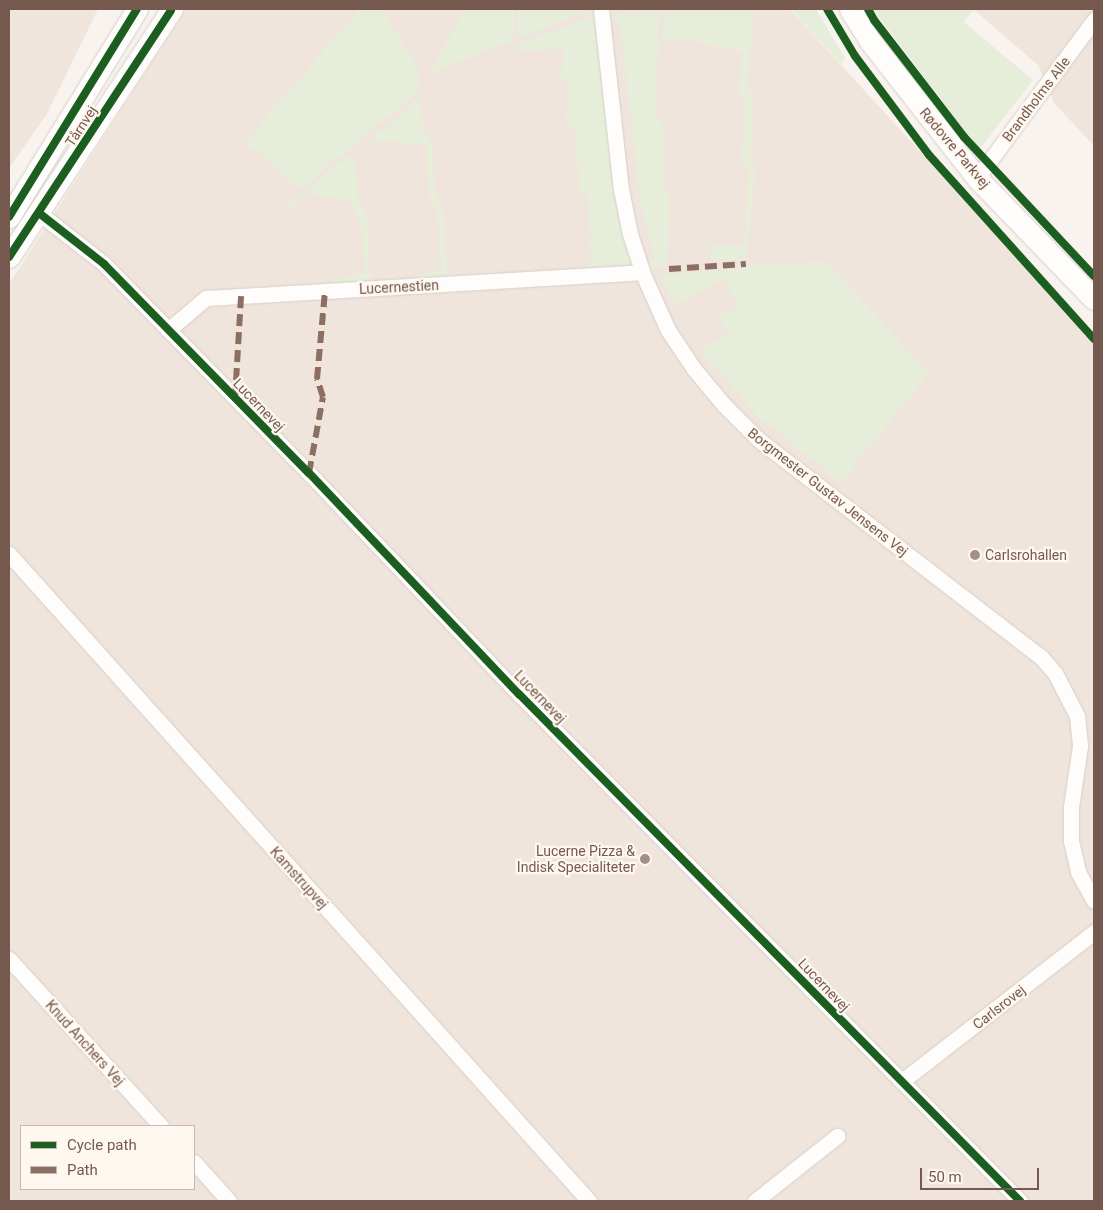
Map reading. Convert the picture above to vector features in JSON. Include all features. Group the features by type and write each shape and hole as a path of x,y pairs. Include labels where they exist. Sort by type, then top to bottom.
{"street":[{"name":"Tårnvej","path":"9,217 136,9"},
{"name":"Tårnvej","path":"9,257 171,9"},
{"name":"Borgmester Gustav Jensens Vej","path":"601,9 621,189 630,234 642,272 668,330 694,369 724,406 759,440 1041,657 1055,673 1076,716 1080,746 1071,807 1071,841 1078,872 1094,902"},
{"name":"Rødovre Parkvej","path":"850,9 870,41 977,178 1094,299"},
{"name":"Brandholms Alle","path":"977,178 1094,20"},
{"name":"Lucernevej","path":"39,213 104,264 361,528 519,694 1020,1201"},
{"name":"Lucernestien","path":"168,330 206,298 642,272"},
{"name":"Kamstrupvej","path":"9,554 589,1201"},
{"name":"Carlsrovej","path":"902,1081 1094,932"},
{"name":"Knud Anchers Vej","path":"9,959 160,1125"},
{"path":"755,1201 837,1136"},
{"path":"195,1163 230,1201"}],"shaded area":[{"path":"9,9 98,9 47,114 9,168"},
{"path":"186,9 790,9 1094,342 1094,1201 9,1201 9,284"},
{"path":"973,9 1094,9 1094,146 1054,103 1038,65"}],"green space":[{"path":"360,9 381,9 419,70 419,91 300,189 245,142"},
{"path":"466,9 515,9 512,41 435,71 430,71"},
{"path":"519,9 592,9 516,39"},
{"path":"791,9 816,9 845,58 841,64"},
{"path":"873,9 974,9 964,22 1033,80 979,150"},
{"path":"750,11 753,14 747,85 753,99 751,158 755,173 745,261 711,259 710,245 744,245 749,170 741,161 746,102 739,92 743,52 693,41 663,42 664,12"},
{"path":"659,13 656,114 664,129 663,183 670,199 667,266 647,268 645,262 654,258 640,198 620,21 608,20 608,14"},
{"path":"596,15 632,266 588,270 593,251 589,248 592,232 588,229 591,216 588,214 590,195 578,192 581,185 578,182 579,165 576,161 578,127 566,126 567,81 560,80 565,49 520,51 518,44"},
{"path":"419,98 423,127 432,145 435,194 444,211 447,276 417,281 417,276 441,269 438,213 430,200 426,144 371,140 360,152 359,150"},
{"path":"350,155 354,155 358,199 367,216 370,282 331,285 331,280 365,273 362,227 349,201 305,193 292,208 289,207 291,202"},
{"path":"825,261 929,373 855,464 848,477 846,476 841,482 760,418 700,350 728,335 719,316 741,307 723,280 674,305 661,276 745,266"}],"marked path":[{"path":"669,269 746,264"},
{"path":"309,473 323,397 317,379 325,291"},
{"path":"235,398 241,296"}],"cycle path":[{"path":"9,217 137,9"},
{"path":"827,9 855,56 929,155 1094,339"},
{"path":"868,9 874,20 964,137 1094,276"},
{"path":"9,257 171,10"},
{"path":"39,213 104,264 309,473 519,694 1020,1201"}],"place":[{"name":"Carlsrohallen","path":"975,555"},
{"name":"Lucerne Pizza & Indisk Specialiteter","path":"645,859"}]}
